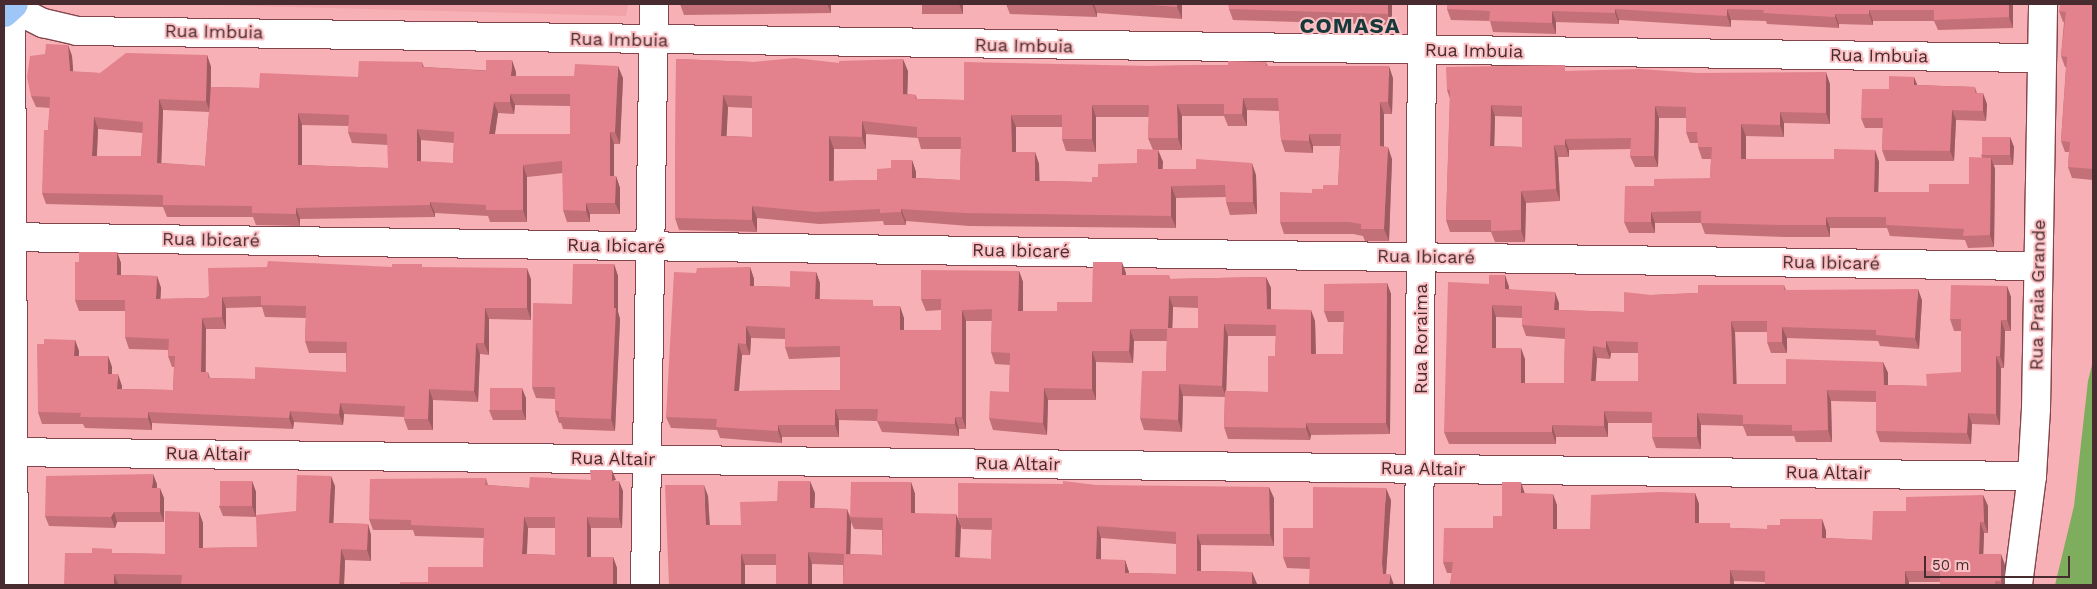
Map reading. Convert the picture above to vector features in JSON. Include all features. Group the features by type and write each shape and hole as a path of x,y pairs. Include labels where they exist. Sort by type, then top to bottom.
{"street":[{"path":"645,585 654,4"},
{"name":"Rua Roraima","path":"1419,585 1422,4"},
{"name":"Rua Praia Grande","path":"2018,585 2032,476 2043,4"},
{"path":"9,8 9,452 14,585"},
{"name":"Rua Imbuia","path":"9,8 42,24 77,31 654,41 2042,58"},
{"name":"Rua Ibicaré","path":"9,237 2038,266"},
{"name":"Rua Altair","path":"9,452 2032,476"}],"shaded area":[{"path":"181,4 628,4 626,16"},
{"path":"2093,361 2093,585 2055,585 2074,506 2088,381"}],"building":[{"path":"1138,4 1177,4 1177,7"},
{"path":"1228,4 1388,4 1388,14 1229,9"},
{"path":"1447,4 2009,4 2009,17 1934,20 1934,10 1869,10 1869,14 1835,14 1835,17 1763,13 1764,10 1727,9 1727,16 1615,9 1615,13 1552,11 1552,23 1489,21 1490,11 1447,9"},
{"path":"2060,4 2093,4 2093,169 2068,167 2070,142 2061,141 2067,57 2061,56 2066,12 2059,11"},
{"path":"46,44 68,45 70,71 100,73 126,53 207,55 206,101 159,99 157,163 205,166 211,87 259,88 260,73 358,77 359,61 422,62 422,67 486,71 486,60 512,60 511,76 574,76 575,64 618,66 615,132 610,132 610,176 616,176 615,203 586,203 586,211 563,210 562,161 523,165 523,210 486,210 486,205 430,202 430,205 296,208 296,214 252,213 252,206 163,205 163,195 42,193 44,130 48,130 50,97 31,96 27,77 30,56 45,54","holes":["510,94 570,94 570,134 489,134 494,102 510,102","298,113 349,115 348,132 387,134 388,168 298,165","94,117 143,122 141,156 92,156","417,129 454,132 453,163 417,161"]},
{"path":"795,58 839,63 839,61 903,59 903,94 916,95 915,99 964,100 964,62 1150,66 1228,65 1228,61 1266,62 1266,66 1389,66 1388,102 1380,102 1380,146 1388,147 1384,229 1361,229 1361,224 1349,222 1280,222 1280,192 1312,193 1312,189 1323,189 1323,185 1338,185 1341,134 1309,134 1309,141 1281,140 1278,98 1243,98 1242,114 1224,114 1224,104 1177,104 1178,138 1148,138 1149,105 1092,105 1092,139 1062,139 1062,115 1011,115 1012,152 1035,152 1035,181 1092,182 1092,177 1098,177 1098,164 1137,163 1137,149 1158,150 1158,169 1196,169 1196,159 1252,163 1253,202 1226,202 1225,185 1171,186 1171,216 964,213 901,209 901,212 880,213 880,209 815,212 752,206 752,220 675,218 676,59 753,62","holes":["723,95 752,96 752,137 721,136","862,121 917,127 917,137 961,137 960,180 912,178 912,160 891,160 891,168 877,169 877,180 829,181 829,136 862,137"]},
{"path":"1565,65 1565,71 1640,69 1698,73 1826,72 1826,113 1780,112 1780,125 1741,124 1741,159 1834,159 1834,149 1875,150 1874,192 1929,192 1929,184 1969,184 1969,157 1991,158 1990,235 1963,236 1964,229 1886,225 1886,217 1826,217 1826,225 1701,223 1701,211 1651,212 1651,222 1624,222 1625,186 1654,186 1654,179 1710,178 1712,147 1698,147 1697,132 1686,132 1686,107 1655,106 1654,156 1630,156 1631,138 1565,139 1565,145 1554,145 1556,189 1521,191 1521,230 1491,231 1491,220 1446,220 1450,90 1447,90 1446,67","holes":["1491,105 1522,106 1522,147 1490,146"]},
{"path":"1889,76 1914,77 1914,85 1975,87 1975,93 1983,93 1983,111 1952,110 1950,151 1882,150 1883,118 1861,118 1862,89 1889,89"},
{"path":"1982,137 2010,137 2010,155 1982,155"},
{"path":"79,252 117,252 117,275 157,276 156,299 205,298 209,296 208,268 267,267 268,261 392,267 392,264 422,264 422,267 527,268 527,308 485,308 484,343 476,343 474,391 429,389 428,419 404,419 405,406 340,403 339,414 290,411 289,418 148,412 148,418 80,417 81,413 38,412 37,344 44,344 44,339 75,340 74,356 108,356 108,374 118,374 117,389 173,390 175,356 168,356 169,339 125,337 125,300 75,300 75,262 79,262","holes":["261,296 261,305 306,306 305,341 347,342 346,372 255,367 255,379 208,378 208,372 201,372 202,318 222,317 222,297"]},
{"path":"1093,262 1122,262 1122,275 1169,275 1169,279 1266,277 1267,309 1311,310 1311,354 1343,354 1344,311 1324,311 1324,284 1387,283 1386,423 1306,423 1306,428 1224,427 1225,391 1268,392 1268,356 1275,356 1276,325 1224,324 1222,386 1179,384 1178,420 1140,418 1142,371 1166,371 1167,329 1130,329 1129,351 1092,351 1092,389 1044,388 1043,423 989,418 990,391 1009,392 1010,353 991,352 992,309 962,310 962,417 955,417 955,424 877,421 878,409 835,409 835,425 778,425 778,431 716,427 717,419 666,417 674,272 696,273 697,268 750,267 750,286 790,287 790,271 816,272 815,299 873,300 873,306 900,306 900,330 941,330 941,299 921,299 921,270 1019,271 1018,311 1057,311 1057,302 1092,302","holes":["1169,296 1198,296 1198,328 1168,328","746,326 785,328 785,347 840,346 840,390 734,391 738,343 746,344"]},
{"path":"573,264 614,264 614,308 616,308 611,419 559,417 559,411 555,411 555,387 532,387 533,303 572,304"},
{"path":"1489,275 1505,275 1505,289 1555,292 1554,310 1624,312 1624,292 1651,295 1698,293 1698,285 1784,285 1784,290 1918,289 1915,338 1876,335 1876,330 1782,327 1782,342 1767,342 1767,321 1731,321 1733,384 1786,384 1786,359 1883,362 1884,385 1927,386 1926,374 1961,372 1961,319 1950,319 1951,285 2007,286 2007,320 2001,320 2000,356 1996,356 1996,414 1968,413 1967,433 1876,431 1876,391 1827,390 1828,430 1792,431 1792,425 1743,424 1743,415 1697,413 1697,437 1652,437 1652,412 1604,411 1604,426 1552,425 1552,432 1444,432 1448,282 1489,284","holes":["1492,305 1522,306 1522,325 1565,328 1564,383 1521,383 1521,348 1492,348","1606,341 1638,342 1638,381 1591,381 1593,346 1606,348"]},
{"path":"490,388 522,388 522,410 490,410"},
{"path":"590,470 612,470 612,481 619,481 619,518 587,517 587,557 613,557 613,585 400,585 400,582 428,582 428,567 483,567 484,528 411,525 411,520 369,519 370,479 486,478 485,485 529,488 530,477 591,480","holes":["524,517 555,517 555,555 522,554"]},
{"path":"153,474 152,488 160,488 160,512 114,512 111,517 45,516 46,476"},
{"path":"297,475 331,476 329,523 368,524 367,550 341,549 339,585 181,585 182,575 114,574 114,585 64,585 65,553 92,553 92,548 112,549 112,553 165,554 165,511 199,512 199,548 257,547 256,515 296,511"},
{"path":"220,481 252,481 252,506 220,506"},
{"path":"778,481 810,481 810,508 847,509 846,554 808,552 808,585 776,585 776,554 741,554 741,585 669,585 665,485 704,485 706,525 741,525 740,502 777,501"},
{"path":"1063,481 1096,485 1269,487 1270,534 1197,534 1197,571 1252,572 1252,585 843,585 844,554 882,555 883,518 850,517 851,482 911,482 911,513 956,514 955,557 991,559 992,518 958,518 958,483 1063,484","holes":["1097,526 1176,532 1176,574 1125,573 1125,560 1096,559"]},
{"path":"1502,482 1521,482 1521,493 1553,494 1553,529 1590,529 1591,495 1660,492 1695,493 1695,523 1730,523 1730,528 1767,529 1767,525 1780,525 1780,519 1822,519 1822,538 1872,540 1873,511 1906,511 1906,497 1983,495 1984,522 1980,522 1979,554 2001,554 2001,581 1995,581 1995,585 1940,585 1940,571 1905,571 1905,585 1765,585 1765,571 1730,570 1730,585 1450,585 1453,562 1443,562 1444,528 1493,528 1493,516 1502,516"},
{"path":"1313,487 1386,488 1382,563 1383,574 1390,574 1389,585 1309,585 1310,557 1283,557 1283,528 1313,528"}],"district":[{"name":"COMASA","path":"1350,26"}]}
